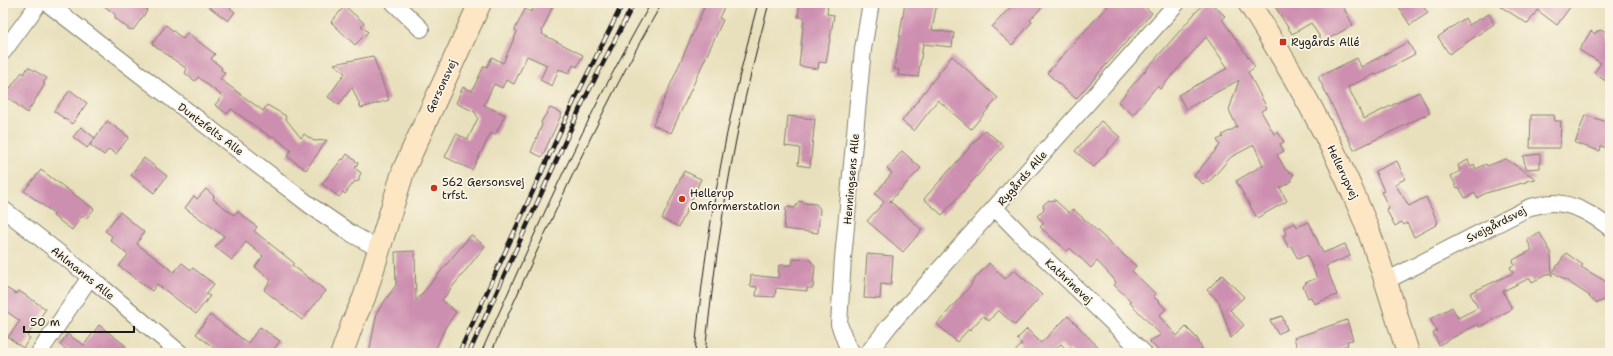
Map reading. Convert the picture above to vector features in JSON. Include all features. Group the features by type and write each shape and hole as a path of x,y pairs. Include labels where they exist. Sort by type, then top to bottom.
{"street":[{"path":"3,52 39,3"},
{"name":"Duntzfelts Alle","path":"47,3 312,206 352,234 373,246"},
{"path":"394,3 421,29"},
{"name":"Gersonsvej","path":"342,353 353,322 364,298 373,246 404,170 480,3"},
{"name":"Henningsens Alle","path":"853,353 847,346 839,324 843,258 862,57 871,3"},
{"name":"Rygårds Alle","path":"868,353 889,326 996,208 1177,3"},
{"name":"Hellerupvej","path":"1249,3 1293,74 1323,130 1361,212 1386,281 1408,353"},
{"name":"Svejgårdsvej","path":"1386,281 1530,207 1552,203 1571,206 1592,215 1610,228"},
{"name":"Kathrinevej","path":"996,208 1025,239 1144,353"},
{"name":"Ahlmanns Alle","path":"3,209 90,277 180,353"},
{"path":"39,353 90,277"}],"building":[{"path":"100,3 151,3 133,30 130,30 115,18 115,14"},
{"path":"204,3 224,3 235,12 228,21"},
{"path":"535,3 554,3 542,34 583,55 577,67 573,65 569,73 559,69 552,86 540,80 547,65 527,56 514,84 506,80 502,88 494,84 484,105 505,115 495,135 491,133 472,170 445,157 456,134 468,139 478,118 475,112 456,103 463,87 472,91 484,66 487,67 492,57 503,63 517,32 515,29 525,9 531,12"},
{"path":"706,3 726,3 719,18 723,20 671,133 653,125"},
{"path":"800,3 828,3 827,14 834,15 826,63 819,62 818,69 799,66 804,17 798,17"},
{"path":"905,3 937,3 932,30 954,33 952,47 923,44 918,77 898,75 899,70 894,69"},
{"path":"1014,3 1046,3 1030,20 1032,22 1012,45 992,27"},
{"path":"1110,3 1140,3 1152,13 1076,99 1047,73"},
{"path":"1204,3 1211,3 1225,16 1222,19 1255,67 1248,72 1267,108 1261,111 1274,134 1278,132 1284,142 1280,144 1284,151 1277,155 1286,170 1294,174 1291,179 1292,181 1280,188 1287,201 1257,218 1236,181 1263,165 1254,145 1231,157 1208,183 1206,181 1203,184 1194,176 1220,145 1217,140 1223,137 1222,135 1237,127 1229,110 1239,80 1186,109 1178,95 1228,68 1206,37 1160,89 1157,86 1133,115 1118,102"},
{"path":"1273,3 1341,3 1353,25 1323,42 1311,23 1292,34"},
{"path":"1396,3 1421,3 1428,13 1410,25"},
{"path":"1495,3 1573,3 1557,25 1537,10 1528,24"},
{"path":"345,6 364,23 361,26 368,32 355,45 331,22"},
{"path":"1489,14 1494,24 1449,54 1438,37 1465,18 1469,25"},
{"path":"166,25 183,39 187,33 215,54 211,59 222,68 221,70 225,73 220,79 263,111 267,105 286,116 285,118 301,138 304,134 314,141 327,140 306,170 287,156 291,150 273,136 272,138 231,109 227,114 215,105 222,96 198,77 195,81 185,73 187,69 152,44"},
{"path":"1603,30 1607,33 1610,49 1610,84 1594,73 1601,63 1579,50 1591,31 1595,34 1597,31"},
{"path":"1408,42 1415,54 1376,75 1375,74 1348,87 1364,119 1419,92 1430,113 1354,150 1318,77 1357,58 1361,67"},
{"path":"373,56 389,100 361,108 352,87 339,105 328,97 345,73 334,64"},
{"path":"952,56 998,98 971,129 938,100 914,131 902,121"},
{"path":"28,67 47,78 43,83 45,84 27,113 5,95 22,72 24,74"},
{"path":"70,90 87,103 72,124 54,111"},
{"path":"550,108 562,113 542,157 531,152 542,125 541,122"},
{"path":"1531,115 1554,115 1555,121 1561,121 1560,148 1530,148"},
{"path":"1585,115 1610,123 1610,139 1607,148 1601,146 1600,151 1575,143"},
{"path":"788,116 815,119 810,167 798,165 800,148 785,146"},
{"path":"107,121 129,137 116,154 109,149 104,155 90,145"},
{"path":"1101,121 1120,137 1094,167 1075,151"},
{"path":"81,127 95,138 87,148 73,137"},
{"path":"985,130 1004,146 942,215 924,199"},
{"path":"902,151 921,168 890,201 922,230 903,252 867,221 884,202 875,194 892,173 887,169"},
{"path":"347,154 358,163 355,168 361,173 359,181 354,182 345,194 343,192 339,197 322,184"},
{"path":"1540,154 1540,168 1526,169 1523,156"},
{"path":"144,158 167,176 154,193 131,175"},
{"path":"1506,159 1536,179 1486,193 1477,198 1475,193 1465,198 1459,187 1457,188 1451,176 1460,171 1458,165 1468,160 1471,166 1474,164 1476,169 1486,164 1487,166"},
{"path":"1397,161 1405,179 1395,184 1409,206 1426,197 1438,223 1414,237 1407,223 1404,225 1402,222 1395,226 1386,209 1389,208 1381,192 1384,191 1375,171"},
{"path":"41,170 94,209 86,219 82,216 72,230 53,216 55,214 24,191"},
{"name":"Hellerup Omformerstation","path":"684,171 701,179 679,227 662,219"},
{"path":"206,189 214,196 213,199 234,215 237,211 257,227 254,231 294,263 292,265 326,291 302,320 264,290 271,280 255,267 263,256 246,242 232,260 215,247 224,236 185,208 194,196 197,199"},
{"path":"1055,200 1069,213 1073,209 1136,266 1132,271 1156,294 1153,296 1166,309 1159,316 1177,336 1186,327 1197,338 1204,353 1161,353 1149,341 1161,335 1130,303 1131,301 1114,285 1116,282 1097,261 1091,268 1070,248 1067,251 1040,227 1044,223 1037,216 1044,209 1043,205 1048,201"},
{"path":"799,201 816,204 820,209 818,233 784,229 786,207 795,208"},
{"path":"120,212 144,232 137,244 174,272 182,263 191,270 193,268 214,284 206,294 210,296 196,314 157,284 152,291 119,266 128,255 110,240 112,236 105,231"},
{"path":"1309,222 1323,253 1345,244 1350,256 1326,266 1337,295 1314,304 1311,297 1308,298 1303,286 1306,284 1305,283 1317,278 1307,255 1298,259 1291,246 1288,247 1283,236 1286,235 1284,228 1295,223 1297,227"},
{"path":"1540,233 1551,253 1552,276 1550,273 1532,282 1530,278 1503,291 1512,309 1479,327 1478,324 1439,345 1433,333 1437,331 1430,319 1452,307 1458,318 1478,308 1470,293 1513,273 1510,267 1514,265 1513,260 1532,250 1527,240"},
{"path":"471,235 485,246 442,300 456,312 445,328 434,353 369,353 377,312 396,285 395,252 415,251 416,301"},
{"path":"1566,253 1583,265 1581,267 1610,284 1610,298 1597,303 1589,297 1590,296 1553,272"},
{"path":"867,254 893,256 891,285 881,284 880,299 864,298"},
{"path":"793,259 810,260 815,266 813,288 807,288 807,291 776,288 775,297 756,296 757,287 750,286 751,275 778,278 779,265 792,265"},
{"path":"989,263 1005,279 1014,270 1042,295 1015,325 998,310 989,321 983,316 957,342 937,324"},
{"path":"1222,275 1244,297 1230,310 1244,325 1231,338 1219,302 1207,290"},
{"path":"3,286 16,294 19,291 46,309 27,336 30,338 23,348 8,337 20,321 3,309"},
{"path":"210,315 248,343 260,327 280,341 271,353 221,353 196,334"},
{"path":"1068,316 1104,353 1076,353 1071,348 1068,351 1061,344 1051,353 1014,353 1022,344 1017,339 1027,329 1041,343"},
{"path":"1282,316 1287,329 1278,334 1270,320"},
{"path":"1347,320 1353,340 1347,341 1348,345 1324,353 1299,353 1294,338"},
{"path":"99,325 126,346 120,353 71,353 60,345 67,334 84,345"}],"tram line":[{"path":"481,353 541,220 583,132 604,89 651,3"},
{"path":"491,353 551,220 593,132 662,3"},
{"path":"695,353 699,309 711,220 736,89 758,3"},
{"path":"705,353 719,241 738,130 769,3"}],"railway":[{"path":"459,353 575,99 623,3"},
{"path":"469,353 582,104 634,3"}],"place":[{"name":"Rygårds Allé","path":"1283,42"},
{"name":"562 Gersonsvej trfst.","path":"434,188"},
{"name":"Hellerup Omformerstation","path":"682,199"}]}
